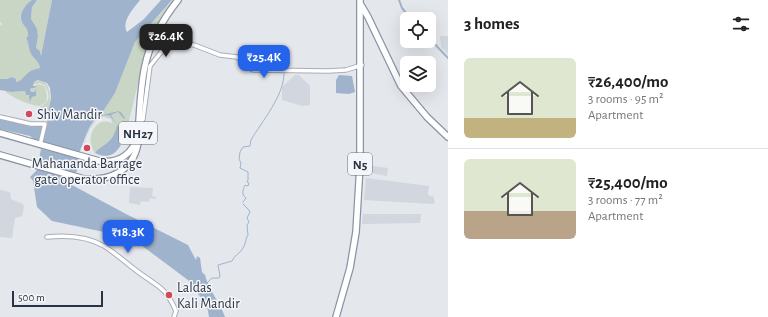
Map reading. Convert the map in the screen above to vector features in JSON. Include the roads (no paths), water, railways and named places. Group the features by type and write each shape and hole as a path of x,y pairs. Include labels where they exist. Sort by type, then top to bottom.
{"highway":[{"name":"NH27","path":"0,133 99,161 113,161 123,157 131,151 138,135 144,67 158,30 178,0"},
{"name":"N5","path":"361,5 366,20 361,67"},
{"name":"N5","path":"337,317 350,268 356,232 360,165 361,5"},
{"path":"361,5 366,20 401,86 426,117 448,136"},
{"name":"NH27","path":"0,155 84,179 95,180 109,178 122,170 131,161 138,146 147,59"}],"main road":[{"path":"141,122 143,119 150,66 162,51 174,44 194,45 220,54 237,56 250,68 255,70 328,71 361,67"},
{"path":"0,117 31,124 46,124 41,144"},
{"path":"48,237 77,237 107,247 163,289 171,300 176,311 174,317"}],"water":[{"path":"32,0 37,0 32,7 31,19 37,29 38,36 36,48 40,51 41,56 52,0 140,0 127,19 127,32 144,19 161,0 172,0 135,42 115,93 102,113 103,115 118,111 121,112 125,118 124,119 118,112 111,115 121,131 126,133 122,144 111,155 107,156 95,153 110,140 115,132 117,125 110,116 97,118 89,128 79,153 42,143 47,126 51,98 50,88 47,83 38,80 34,82 33,86 37,86 31,88 30,91 34,92 37,89 36,96 32,97 30,102 30,95 26,95 25,91 12,92 0,90 0,79 12,77 16,79 16,82 21,80 31,71 40,68 39,64 30,52 26,38 28,36 28,32 21,21 21,14 24,7"},
{"path":"339,75 352,76 355,92 349,94 336,93 336,80"},
{"path":"0,119 32,126 40,125 44,127 41,140 35,140 30,136 0,129"},
{"path":"41,149 78,158 78,167 72,185 188,245 196,260 197,256 200,258 202,272 205,275 225,317 209,317 207,306 188,280 141,245 123,236 52,221 37,207 33,181 30,177 37,170"}],"waterway":[{"path":"399,0 405,12"},
{"path":"436,45 448,58"},
{"path":"243,202 246,198 243,194 244,188 245,185 248,186 249,183 247,182 248,172 240,168 240,152 243,147 250,146 251,140 277,99 281,90 284,72"},
{"path":"207,283 212,278 219,278 218,265 232,261 244,246 248,235 247,225 249,222 247,218 250,212 243,204"}],"place":[{"name":"Shiv Mandir","path":"29,114"},
{"name":"Mahananda Barrage gate operator office","path":"87,148"},
{"name":"Laldas Kali Mandir","path":"169,295"}]}
